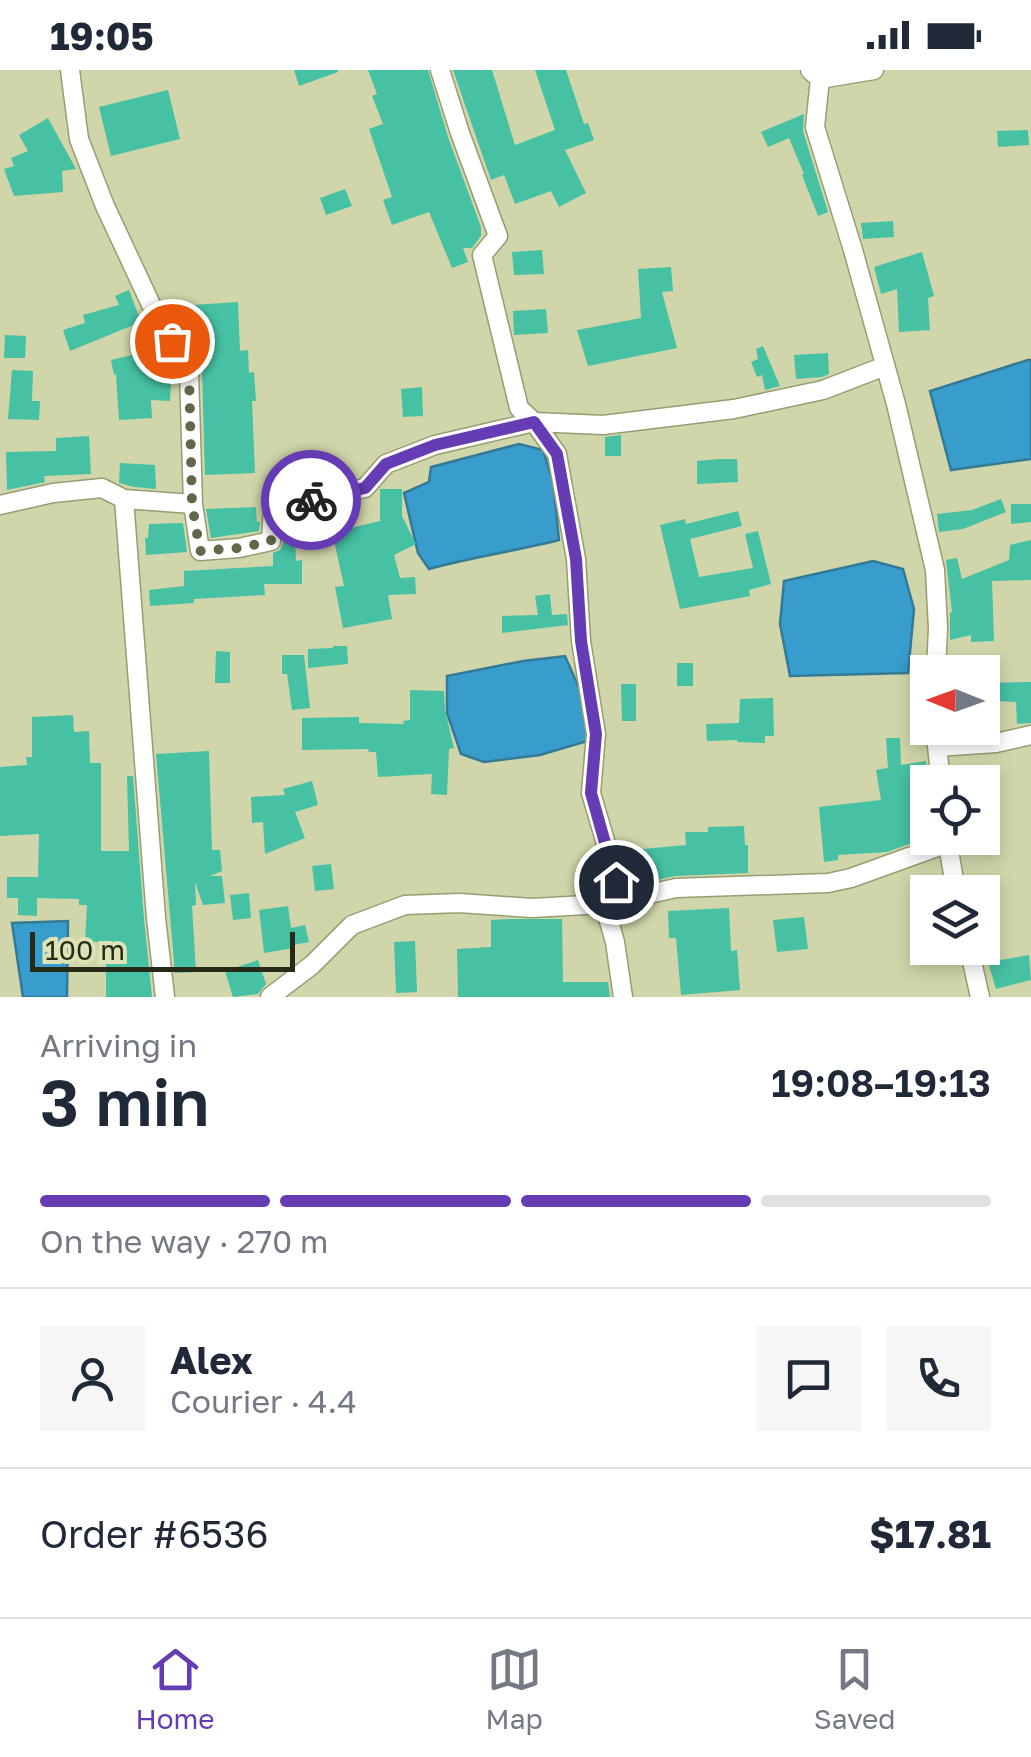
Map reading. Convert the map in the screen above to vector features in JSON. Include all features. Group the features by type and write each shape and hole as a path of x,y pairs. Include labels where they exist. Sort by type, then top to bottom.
{"street":[{"path":"70,70 79,139 105,206 154,311 189,370 192,504 200,551 271,541 273,507 365,488 386,464 435,445 534,422 603,425 734,409 823,390 885,366"},
{"path":"440,70 498,236 482,255 519,408 557,454 576,559 581,641 596,734 591,793 616,882 604,904 622,997"},
{"path":"874,70 815,75 815,127 885,366 935,570 937,655"},
{"path":"0,505 54,492 102,488 124,498 192,504"},
{"path":"124,498 165,997"},
{"path":"1000,742 1031,735"},
{"path":"270,997 312,965 352,925 405,906 460,902 532,908 604,904 676,888 828,883 910,855"},
{"path":"973,965 980,997"}],"water":[{"path":"1028,360 1031,459 951,470 930,391"},
{"path":"519,444 543,450 553,482 559,540 429,569 418,553 404,493 429,482 431,467"},
{"path":"873,561 903,569 914,609 908,673 790,676 780,624 784,581"},
{"path":"565,656 580,690 591,740 540,755 484,762 461,754 447,713 447,676"},
{"path":"68,921 67,997 23,997 12,923"}],"building":[{"path":"294,70 338,70 338,72 299,86"},
{"path":"368,70 428,70 481,227 481,236 472,248 463,248 468,262 452,268 429,212 392,225 383,200 392,197 369,129 383,124 372,96 377,94"},
{"path":"453,70 492,70 515,145 555,130 535,70 566,70 584,124 588,123 594,140 565,150 586,193 559,207 551,191 515,204 504,175 491,180"},
{"path":"168,90 180,139 111,156 99,107"},
{"path":"804,114 803,131 828,212 818,216 789,138 768,147 761,132"},
{"path":"48,118 76,169 62,171 63,192 14,196 4,169 14,166 11,158 28,151 19,135"},
{"path":"1028,130 1029,145 998,147 997,131"},
{"path":"345,189 352,206 326,215 320,198"},
{"path":"893,221 894,237 863,239 861,223"},
{"path":"542,250 544,274 514,275 512,252"},
{"path":"922,252 934,296 928,298 930,330 899,332 897,289 881,294 874,267"},
{"path":"671,267 673,291 662,292 677,348 588,366 577,330 641,318 638,269"},
{"path":"129,290 141,322 70,351 63,330 85,323 83,315 119,305 115,296"},
{"path":"238,302 240,351 248,350 249,373 254,372 255,473 205,475 202,371 193,346 185,340 184,325 179,325 177,306"},
{"path":"546,309 548,333 514,335 513,311"},
{"path":"5,335 26,336 25,358 4,358"},
{"path":"142,341 155,341 154,380 171,380 170,401 151,400 152,418 119,420 116,374 111,360 141,353"},
{"path":"763,346 780,386 765,390 762,375 757,377 751,362 758,359 756,349"},
{"path":"828,353 829,374 796,379 794,355"},
{"path":"12,370 33,371 32,401 40,401 39,420 8,419"},
{"path":"422,387 423,416 403,417 401,389"},
{"path":"621,435 621,456 605,456 605,437"},
{"path":"89,436 91,474 44,476 45,482 7,490 6,452 56,451 56,438"},
{"path":"737,459 738,482 697,484 697,461"},
{"path":"120,463 155,465 156,489 119,483"},
{"path":"380,489 402,489 402,516 416,544 394,555 400,578 415,577 416,594 388,595 392,619 343,628 335,587 344,586 328,513 352,513 351,528 380,521"},
{"path":"1001,499 1006,512 963,529 939,532 937,514 972,510"},
{"path":"1011,504 1031,504 1031,522 1011,524"},
{"path":"256,507 259,531 211,538 206,509"},
{"path":"738,511 742,526 690,539 699,577 753,568 745,534 758,531 771,584 749,590 750,596 680,609 660,525 685,519 686,524"},
{"path":"285,521 294,521 296,561 302,560 302,584 264,584 265,595 150,606 149,590 184,586 184,571 273,566 273,553 283,543"},
{"path":"183,523 187,552 146,555 149,524"},
{"path":"1031,540 1031,580 992,581 994,641 971,642 971,635 950,640 952,612 946,560 957,558 962,579 1009,560 1010,545"},
{"path":"550,594 552,615 567,614 568,625 502,633 502,616 538,615 535,596"},
{"path":"347,646 348,664 308,668 308,649"},
{"path":"216,651 230,652 230,683 215,683"},
{"path":"282,655 304,655 310,708 292,710 287,674 282,674"},
{"path":"677,663 693,663 693,686 677,686"},
{"path":"1031,682 1031,723 1017,724 1016,702 1000,701 1000,683"},
{"path":"621,684 636,684 636,721 622,721"},
{"path":"410,690 444,691 454,748 449,749 447,795 431,794 432,774 378,777 376,752 368,749 302,750 302,718 359,717 359,723 404,724 403,721 410,720"},
{"path":"773,698 774,736 765,736 765,743 707,741 706,724 739,723 740,699"},
{"path":"73,715 74,732 89,731 90,763 101,763 101,851 129,851 127,776 133,776 152,997 106,997 106,948 98,948 99,942 85,942 87,905 79,905 79,899 37,898 37,916 18,915 18,898 7,898 7,877 38,877 39,834 0,836 0,767 27,765 26,757 32,757 32,717"},
{"path":"886,738 900,738 901,765 926,761 926,765 910,765 910,844 887,852 838,855 838,860 824,862 819,807 881,800 876,770 888,768"},
{"path":"209,751 212,850 220,850 222,871 210,876 222,876 225,903 203,905 195,882 196,905 192,906 196,972 175,973 156,754"},
{"path":"312,781 318,805 295,812 305,838 265,854 263,822 252,823 251,797 285,795 283,789"},
{"path":"744,826 748,873 675,876 628,886 621,851 686,845 685,832"},
{"path":"331,864 334,889 315,891 312,866"},
{"path":"249,893 251,918 233,920 230,895"},
{"path":"288,906 291,928 305,925 309,942 264,953 259,910"},
{"path":"729,908 731,951 737,950 740,990 681,995 676,938 669,938 668,911"},
{"path":"804,917 808,949 777,952 773,920"},
{"path":"562,919 563,982 608,982 610,997 458,997 457,949 491,947 491,920"},
{"path":"415,941 417,992 396,993 394,942"},
{"path":"1029,955 1031,980 996,989 989,965 1000,965 1000,960"},
{"path":"258,960 266,984 258,994 233,997 225,971"}],"way so far":[{"path":"172,341 189,370 192,504 200,551 271,541 273,507 311,500"}],"route":[{"path":"311,500 365,488 386,464 435,445 534,422 557,454 576,559 581,641 596,734 591,793 616,882"}]}
